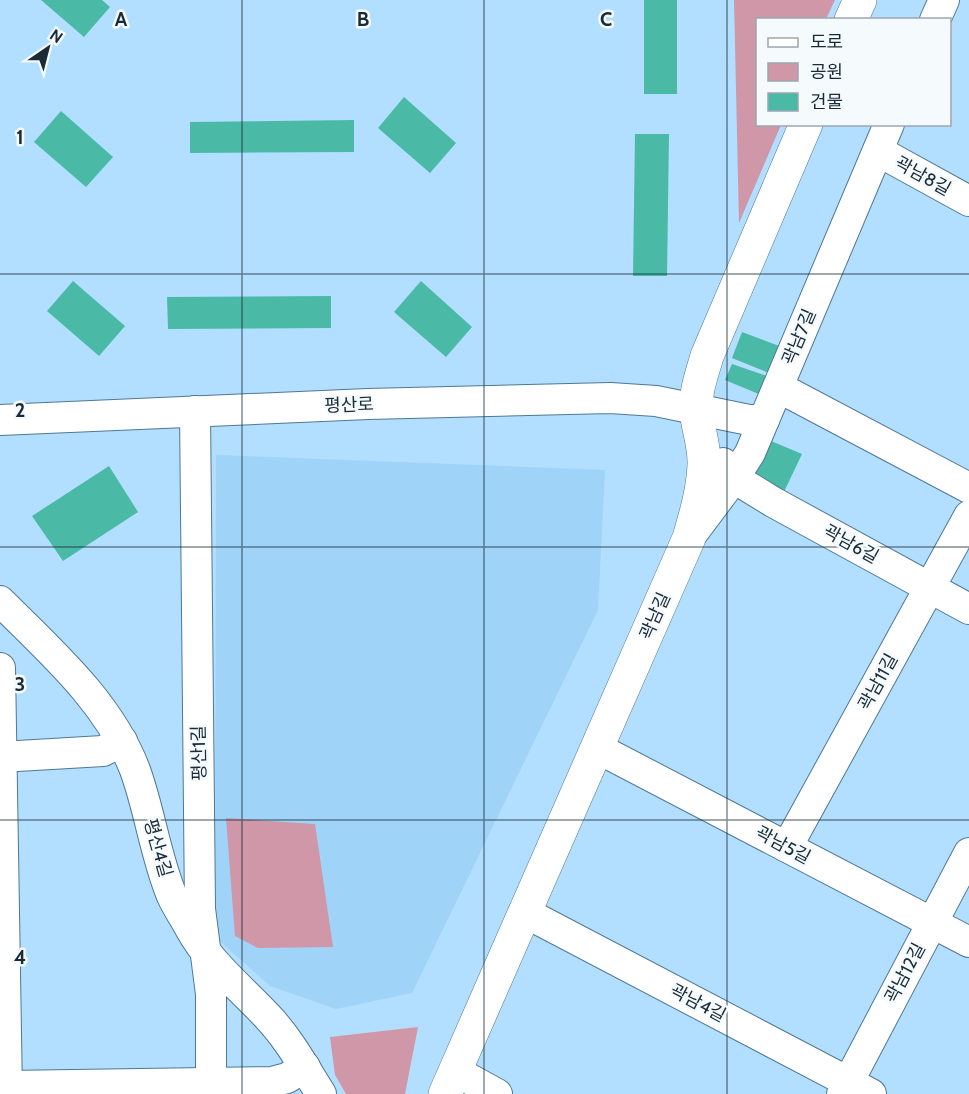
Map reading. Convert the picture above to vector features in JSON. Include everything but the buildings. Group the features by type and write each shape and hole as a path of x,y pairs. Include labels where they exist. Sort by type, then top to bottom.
{"main road":[{"path":"852,18 860,0"},
{"name":"곽남길","path":"450,1082 689,538 702,488 704,463 696,409 700,380 707,356 805,126"}],"street":[{"path":"936,18 944,0"},
{"name":"곽남7길","path":"689,538 750,453 888,126"},
{"name":"곽남8길","path":"878,151 969,201"},
{"path":"778,387 969,488"},
{"name":"평산로","path":"0,420 368,404 610,398 656,400 749,420 764,420"},
{"path":"696,409 708,426 723,465 734,478"},
{"name":"평산1길","path":"195,411 200,909 211,994 211,1088"},
{"name":"곽남6길","path":"734,478 773,502 969,609"},
{"name":"곽남11길","path":"787,847 969,516"},
{"name":"평산4길","path":"0,601 49,649 107,717 122,741 135,769 172,896 191,930 205,952 224,974 283,1035 321,1094"},
{"path":"0,668 7,1090 211,1088 272,1082 287,1078 304,1068"},
{"path":"1,757 103,751 122,741"},
{"name":"곽남5길","path":"597,747 969,942"},
{"name":"곽남12길","path":"854,1090 932,922 969,853"},
{"name":"곽남4길","path":"524,912 854,1090"},
{"path":"450,1082 497,1094"}],"shaded area":[{"path":"216,455 605,470 598,610 412,993 336,1009 270,986 215,937"}],"green space":[{"path":"734,0 835,0 826,18 756,18 756,126 781,126 739,223"},
{"path":"226,818 315,824 333,947 258,948 235,936"},
{"path":"418,1027 405,1094 346,1094 335,1075 330,1037"}]}
